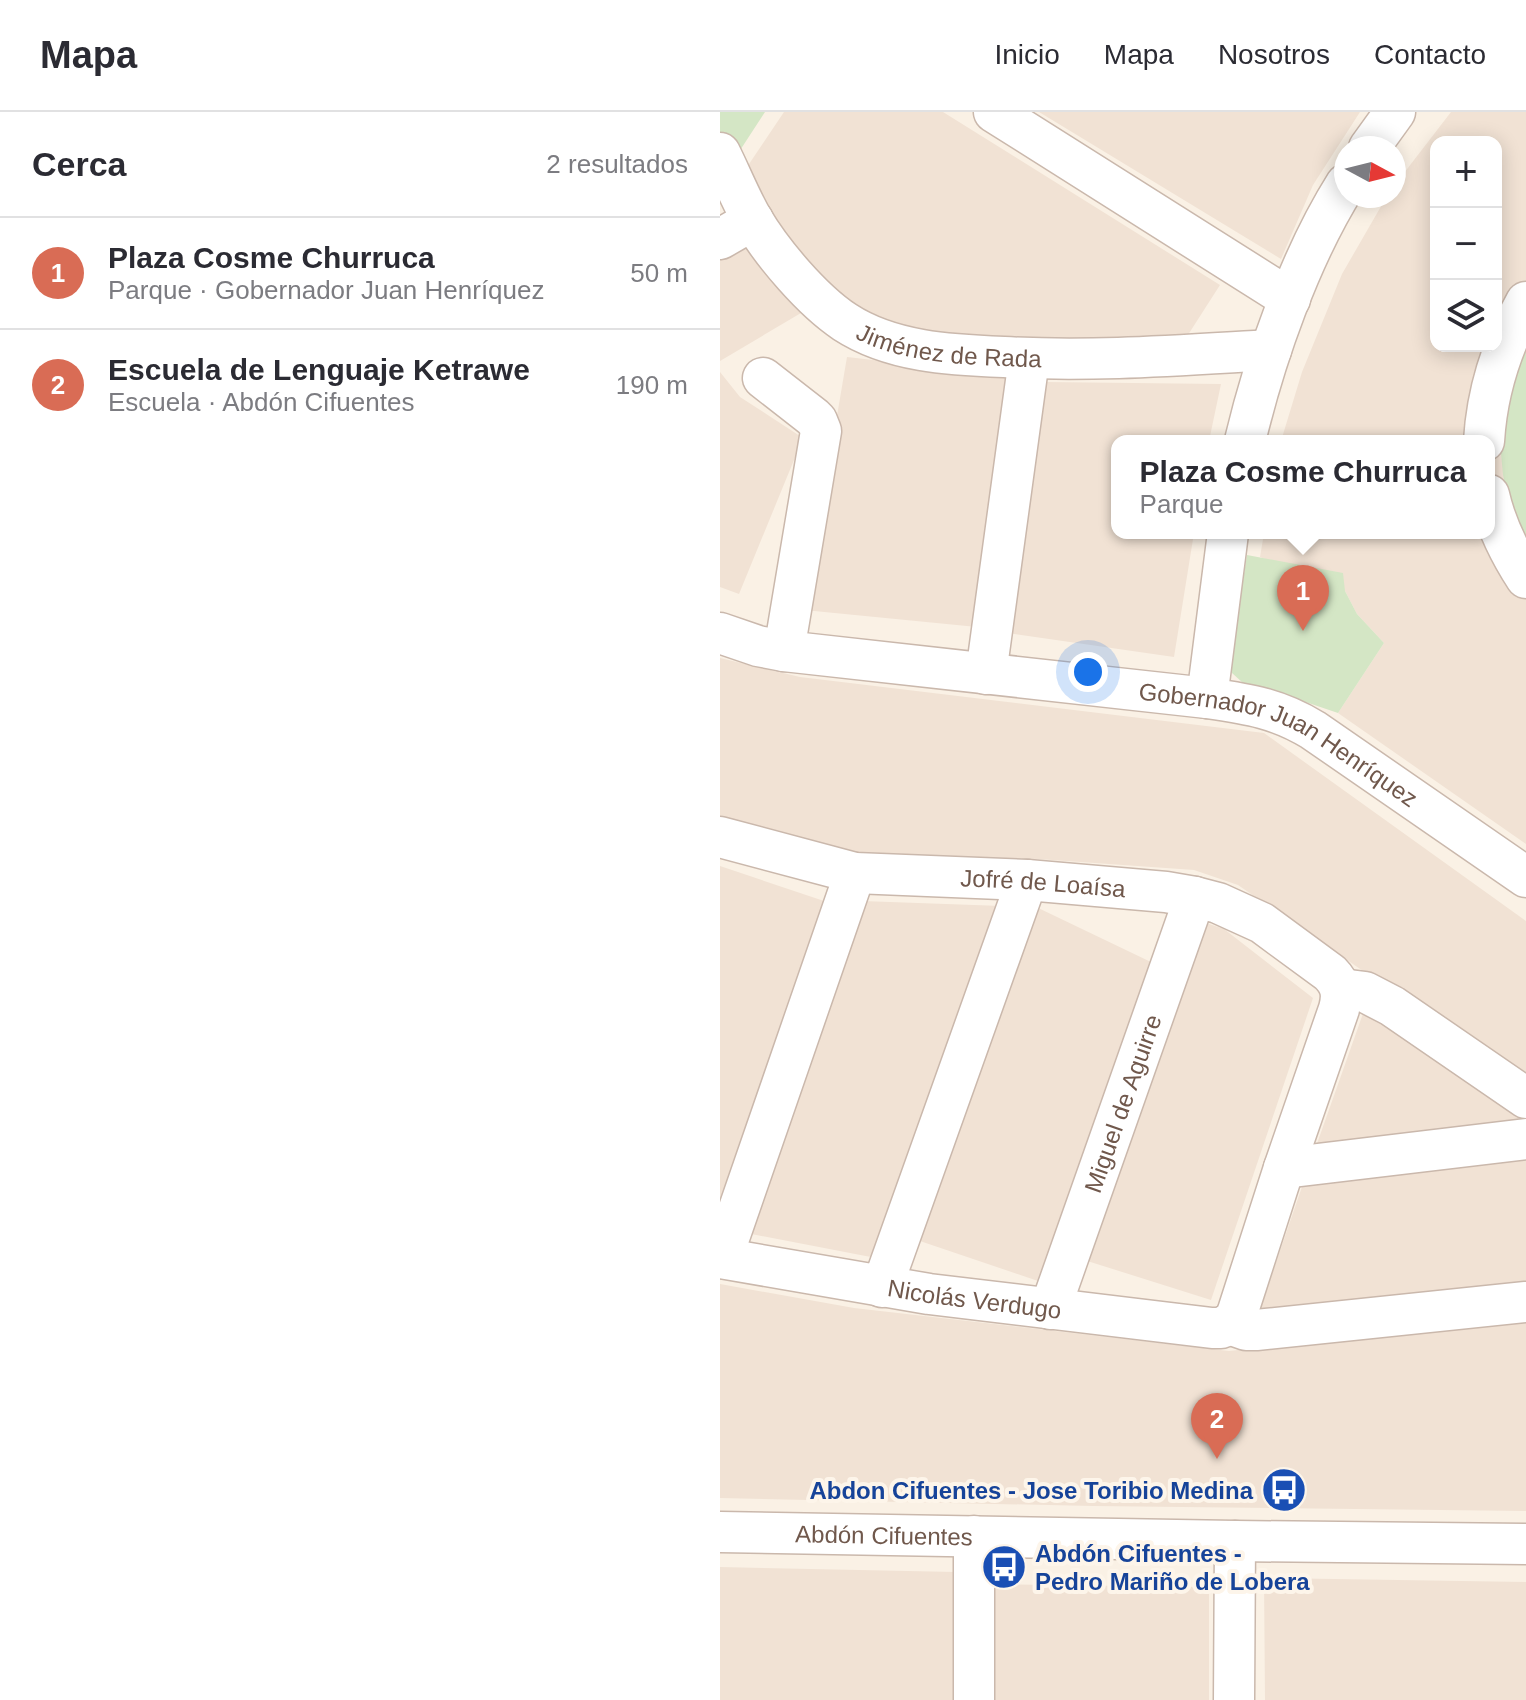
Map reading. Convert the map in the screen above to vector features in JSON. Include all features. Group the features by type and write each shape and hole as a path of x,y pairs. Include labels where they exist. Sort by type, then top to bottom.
{"street":[{"path":"994,112 1290,299"},
{"path":"1378,136 1395,112"},
{"name":"Jiménez de Rada","path":"720,153 736,230 774,249 831,312 863,332 932,352 1029,359 1271,350"},
{"path":"1246,435 1271,350 1290,299 1334,206"},
{"path":"1485,435 1496,369 1526,302"},
{"path":"986,674 1029,359"},
{"path":"763,378 813,417 821,431 784,651"},
{"path":"1495,516 1500,533 1526,578"},
{"path":"1207,698 1227,539"},
{"name":"Gobernador Juan Henríquez","path":"720,633 784,651 1261,706 1297,720 1526,877"},
{"name":"Jofré de Loaísa","path":"720,837 855,873 1027,880 1195,897 1218,903 1262,923 1330,973 1341,989"},
{"path":"721,1258 855,873"},
{"path":"882,1287 1027,880"},
{"name":"Miguel de Aguirre","path":"1050,1309 1195,897"},
{"path":"1229,1324 1238,1311 1339,1009 1341,989 1365,992 1392,1006 1526,1098"},
{"path":"1284,1168 1526,1139"},
{"name":"Nicolás Verdugo","path":"721,1258 882,1287 1212,1328 1229,1324 1246,1330 1526,1302"},
{"name":"Abdón Cifuentes","path":"720,1532 1526,1544"},
{"path":"974,1536 974,1700"},
{"path":"1234,1700 1235,1541"}],"shaded area":[{"path":"784,112 943,112 1220,285 1186,338 921,343 857,313 774,226 745,170"},
{"path":"1039,112 1360,112 1345,136 1334,136 1334,152 1313,185 1281,259"},
{"path":"1451,112 1526,112 1526,844 1338,713 1384,643 1357,614 1345,591 1260,557 1263,539 1495,539 1495,435 1283,435 1302,372 1342,274 1380,208 1406,208 1406,170 1430,139 1430,352 1502,352 1502,136 1433,136"},
{"path":"748,244 801,313 720,361 720,260"},
{"path":"847,357 1013,376 977,627 804,610"},
{"path":"720,372 740,397 803,438 739,594 720,587"},
{"path":"1044,382 1221,384 1210,435 1111,435 1111,539 1193,539 1174,657 1007,633"},
{"path":"720,658 800,677 1264,733 1526,921 1526,1083 1238,885 1194,870 1038,859 854,854 720,816"},
{"path":"720,866 827,902 720,1219"},
{"path":"862,901 1002,906 876,1258 741,1232"},
{"path":"1032,905 1153,963 1044,1283 914,1239"},
{"path":"1200,921 1224,929 1313,998 1211,1300 1081,1259"},
{"path":"1366,1005 1526,1115 1526,1128 1313,1155"},
{"path":"1526,1154 1526,1286 1258,1315 1304,1181"},
{"path":"720,1284 854,1308 1229,1351 1526,1319 1526,1511 720,1498"},
{"path":"720,1567 956,1572 955,1700 720,1700"},
{"path":"1264,1578 1526,1582 1526,1700 1265,1700"},
{"path":"986,1584 1209,1587 1209,1700 988,1700"}],"green space":[{"path":"720,112 765,112 735,158 720,140"},
{"path":"1520,341 1526,341 1526,546 1512,515 1500,443"},
{"path":"1247,555 1343,573 1345,591 1357,614 1384,643 1338,713 1276,692 1259,690 1243,683 1232,673 1228,657"}],"place":[{"name":"Plaza Cosme Churruca","path":"1303,631"},
{"name":"Escuela de Lenguaje Ketrawe","path":"1217,1459"},
{"name":"Abdon Cifuentes - Jose Toribio Medina","path":"1284,1490"},
{"name":"Abdón Cifuentes - Pedro Mariño de Lobera","path":"1004,1567"}]}
